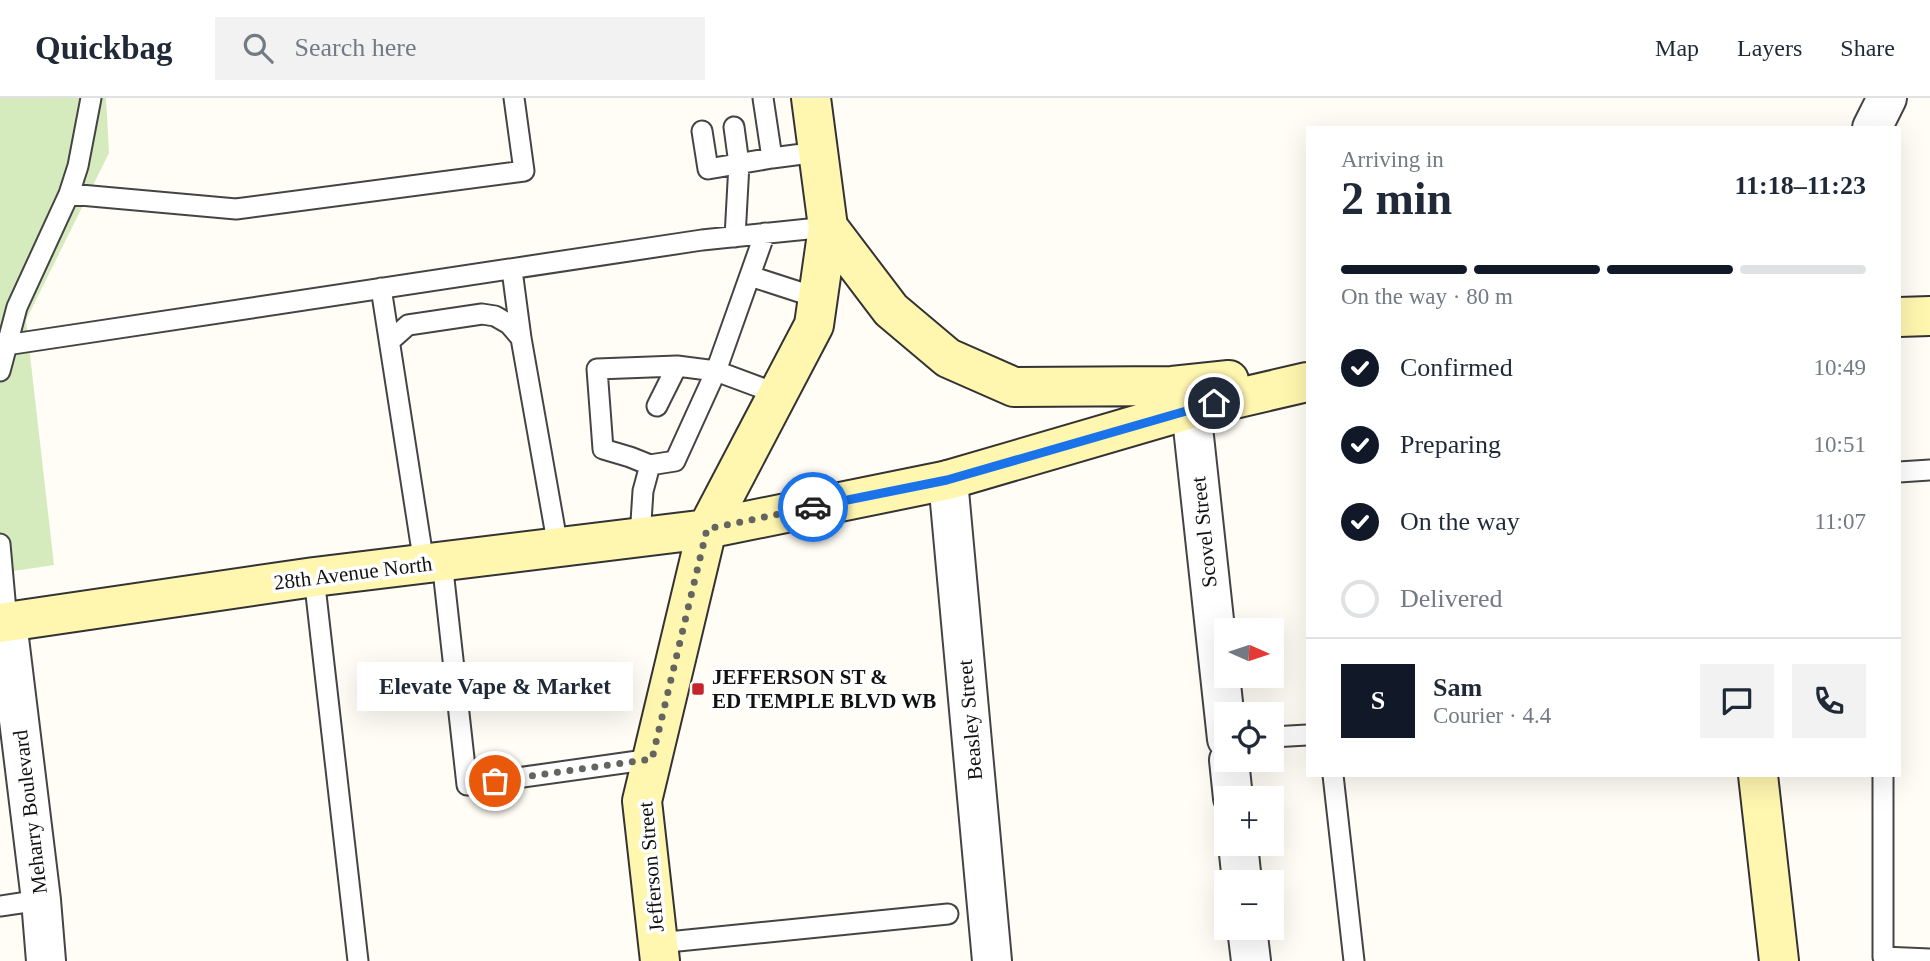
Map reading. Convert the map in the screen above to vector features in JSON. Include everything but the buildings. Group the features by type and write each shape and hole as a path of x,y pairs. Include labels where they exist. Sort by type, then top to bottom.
{"main road":[{"path":"811,98 828,227 891,310 948,358 1014,387 1172,386 1306,372"},
{"name":"Jefferson Street","path":"659,952 642,800 707,529 814,325 828,227"},
{"path":"1901,317 1930,316"},
{"name":"28th Avenue North","path":"3,622 314,577 707,529 947,480 1191,409 1306,382"},
{"path":"1758,777 1779,961"}],"street":[{"path":"1873,126 1887,98"},
{"name":"Scovel Street","path":"1191,409 1223,702"},
{"name":"Beasley Street","path":"947,480 992,961"},
{"name":"Meharry Boulevard","path":"3,622 41,901 46,961"},
{"path":"1248,940 1251,961"}],"lane":[{"path":"91,98 78,166 69,194 17,307 2,360 382,288 735,237 828,227"},
{"path":"69,194 236,209 524,171 514,98"},
{"path":"763,98 772,158"},
{"path":"734,127 739,164 735,237"},
{"path":"702,131 708,169 818,152"},
{"path":"650,465 675,461 716,371 765,233"},
{"path":"512,270 521,338 558,547"},
{"path":"750,276 818,298"},
{"path":"382,288 433,563 467,785 652,759"},
{"path":"390,341 408,325 482,314 495,316 509,324 521,338"},
{"path":"657,406 677,366"},
{"path":"650,465 635,448 603,449 597,369 677,366 716,371 778,394"},
{"path":"640,537 643,491 650,465"},
{"path":"1901,472 1930,470"},
{"path":"0,544 3,622"},
{"path":"314,577 358,961"},
{"path":"1284,736 1306,735"},
{"path":"1333,777 1354,961"},
{"path":"1883,777 1883,957 1930,959"},
{"path":"0,906 41,901"},
{"path":"659,952 948,914"}],"green space":[{"path":"0,98 106,98 109,153 26,320 54,565 0,573"}],"way so far":[{"path":"495,781 652,759 707,529 813,507"}],"place":[{"name":"JEFFERSON ST & ED TEMPLE BLVD WB","path":"698,689"},
{"name":"Elevate Vape & Market","path":"495,781"}],"route":[{"path":"813,507 947,480 1214,403"}]}
